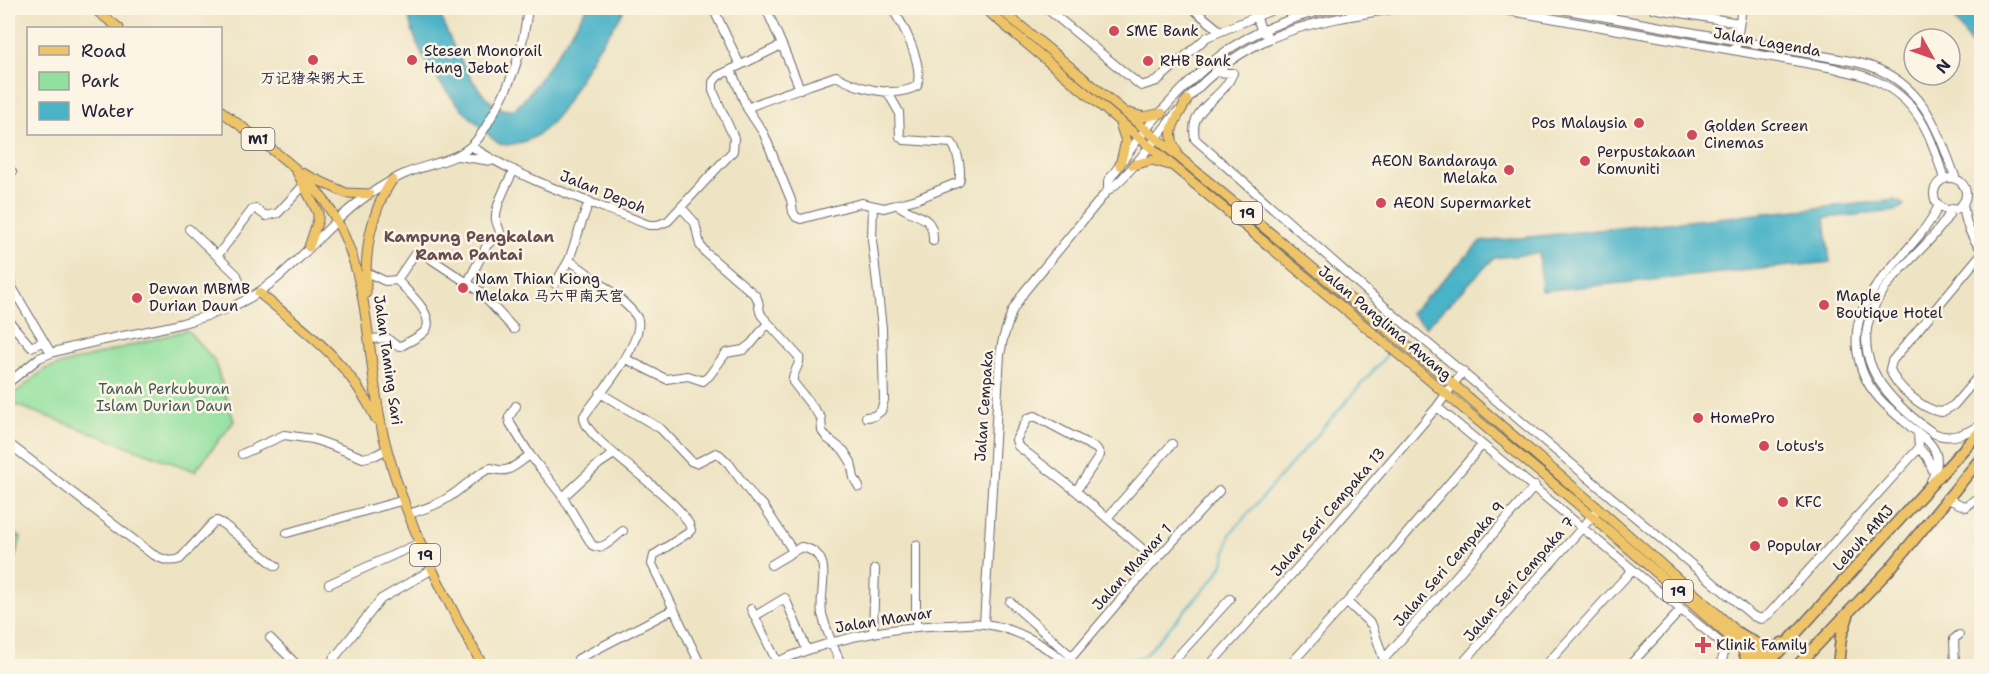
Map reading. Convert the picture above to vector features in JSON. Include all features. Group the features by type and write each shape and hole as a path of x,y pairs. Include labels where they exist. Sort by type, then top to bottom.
{"highway":[{"name":"Lebuh AMJ","path":"1769,665 1982,429"},
{"path":"1797,666 1889,570 1982,457"},
{"path":"1838,666 1841,637 1848,617 1855,606"},
{"path":"1739,633 1760,647 1772,650 1801,629"},
{"path":"1742,647 1749,666"}],"main road":[{"path":"93,8 118,27"},
{"name":"Jalan Panglima Awang","path":"984,8 1119,122 1153,141 1447,395 1596,512 1739,633 1769,665"},
{"name":"Jalan Panglima Awang","path":"999,8 1121,110 1143,134"},
{"path":"1133,165 1152,160 1179,163 1171,132 1187,100"},
{"path":"1121,110 1144,117 1162,113"},
{"name":"M1","path":"222,112 298,170 325,202 337,221"},
{"path":"1119,122 1126,141 1120,165"},
{"name":"Jalan Panglima Awang","path":"1179,163 1454,385 1742,647 1769,665"},
{"path":"298,170 303,186 318,213 309,247"},
{"path":"298,170 339,190 369,194"},
{"path":"367,314 366,272 371,226 377,207 392,180"},
{"name":"Jalan Taming Sari","path":"337,221 357,270 367,314 374,384 387,449 431,570 483,666"},
{"path":"259,293 316,339 346,369 368,403 384,435"}],"street":[{"path":"8,383 39,358 51,353 215,314 250,298 259,293 369,194 392,180 456,156 471,146 481,135 509,87 518,62 528,8"},
{"path":"713,8 740,65"},
{"path":"766,8 800,89"},
{"path":"747,108 773,96 836,76 866,88 887,91 913,88 918,82 914,53 906,32 891,8"},
{"path":"1046,8 1141,86 1157,81 1197,44 1219,30 1258,12 1277,8"},
{"path":"1192,8 1219,30"},
{"path":"1143,134 1197,76 1222,54 1307,14 1335,8"},
{"path":"1153,141 1214,72 1242,52 1276,36 1326,19 1401,8"},
{"name":"Jalan Lagenda","path":"1493,8 1834,68 1872,79 1909,102 1918,114 1934,146 1944,179"},
{"name":"Jalan Lagenda","path":"1556,8 1868,66 1893,77 1915,94 1935,125 1956,179"},
{"path":"1652,8 1739,24"},
{"path":"1736,50 1742,8"},
{"path":"1258,12 1266,32 1276,36"},
{"path":"1261,42 1266,32"},
{"name":"Jalan Depoh","path":"471,146 495,162 654,226 668,221 733,151 734,138 712,87 715,79 782,45"},
{"path":"731,70 747,108 764,134 791,200 793,212 796,217 807,219 861,203 884,208 959,182 956,148 952,143 904,140 900,137 899,112 887,91"},
{"path":"1214,72 1233,73 1228,85 1197,117 1194,126 1195,139 1394,314 1753,616 1761,619 1769,614 1919,448"},
{"name":"Jalan Cempaka","path":"1108,190 1108,181 1143,134"},
{"name":"Jalan Cempaka","path":"984,624 1000,355 1007,323 1012,311 1036,274 1153,141"},
{"name":"Jalan Depoh","path":"456,156 495,162"},
{"path":"8,167 12,172 8,176"},
{"path":"468,282 487,245 500,234 496,219 503,192 514,170"},
{"path":"1952,209 1939,205 1935,198 1935,189 1944,179 1956,179 1965,188 1966,196 1963,203 1967,226 1982,251 1892,361 1890,369 1897,383 1928,409 1942,412 1954,405 1982,372"},
{"path":"218,255 252,210 256,209 266,216 278,213 303,186"},
{"path":"555,284 569,260 589,201"},
{"path":"1963,203 1952,209 1944,223 1886,287 1869,322 1866,339 1867,352 1876,379 1884,391 1933,433 1940,436 1956,436 1982,424"},
{"path":"897,204 908,213 929,221 933,230 933,241"},
{"path":"1922,495 1934,473 1936,454 1933,447 1882,401 1867,383 1857,354 1857,340 1859,321 1876,284 1931,220 1939,205"},
{"path":"866,417 874,416 881,411 884,400 882,328 872,240 873,206"},
{"path":"681,207 695,223 700,245 705,252 755,296 759,303 759,312 799,357 800,362 792,377 793,382 820,418 822,431 827,438 844,451 851,462 854,478 859,487"},
{"path":"189,229 237,274 241,287 250,298"},
{"path":"397,280 414,255 422,253 468,282 514,329"},
{"path":"569,260 627,306 638,319 639,330 626,359 584,416 584,424 688,520 691,530 686,536 654,555 652,564 701,666"},
{"path":"366,272 385,281 397,280"},
{"path":"8,275 10,288 51,353"},
{"path":"369,339 387,339 401,346 425,332 429,323 425,312 397,280"},
{"path":"8,320 31,347 44,341"},
{"path":"626,359 666,379 688,376 703,381 726,353 743,350 752,344 768,323"},
{"name":"Jalan Seri Cempaka 13","path":"1209,666 1335,526 1447,395 1463,371"},
{"path":"600,393 662,429 691,461 696,463 711,454 720,455 755,499 764,505 793,550"},
{"path":"516,406 509,417 510,423 563,497 592,545 602,548 622,531"},
{"path":"1437,407 1535,486 1721,644 1724,651 1723,660 1718,666"},
{"path":"1076,491 1100,452 1032,416 1016,440 1017,443 1155,560"},
{"path":"1918,433 1919,448 1934,473"},
{"path":"242,454 284,435 313,440 363,458 375,456 387,449"},
{"path":"8,443 152,554 163,560 173,562 180,559 217,521 276,566"},
{"path":"1107,518 1172,444"},
{"path":"1289,666 1482,445"},
{"path":"563,497 599,464 614,454"},
{"path":"409,514 453,495 460,486 480,472 491,468 500,472 505,471 531,455"},
{"name":"Jalan Seri Cempaka 9","path":"1385,663 1535,486"},
{"name":"Jalan Mawar 1","path":"1068,663 1155,560 1220,491"},
{"path":"1946,498 1966,507 1982,494"},
{"path":"287,534 404,500"},
{"name":"Jalan Seri Cempaka 7","path":"1460,666 1596,512"},
{"path":"329,584 420,543"},
{"path":"915,545 916,626"},
{"path":"771,565 801,547 810,548 816,554 822,563 824,581 822,611 830,642 842,666"},
{"path":"873,633 875,569"},
{"path":"328,666 381,599 431,570"},
{"path":"1545,666 1632,570"},
{"path":"777,662 753,613 785,598 807,650"},
{"path":"1175,664 1230,599"},
{"path":"1010,602 1052,639 1068,663"},
{"path":"1347,602 1372,625 1385,663"},
{"path":"578,658 674,609"},
{"path":"1629,666 1680,611"},
{"name":"Jalan Mawar","path":"767,666 830,642 873,633 916,626 984,624 1019,634 1068,663"},
{"path":"1955,666 1954,639 1959,634"},
{"path":"270,638 298,666"},
{"path":"1044,647 1052,639"}],"green space":[{"name":"Tanah Perkuburan Islam Durian Daun","path":"187,330 214,360 234,421 195,471 8,402 8,399 45,369"},
{"path":"8,532 21,537 8,580"}],"water":[{"path":"407,8 439,8 448,35 478,88 490,101 502,109 514,109 540,79 587,8 624,8 619,20 598,48 556,118 538,134 525,141 508,145 498,143 492,138 445,90 417,44"},
{"path":"1947,8 1981,8 1981,59 1962,27 1960,27"},
{"path":"1896,200 1904,205 1896,211 1825,218 1830,262 1542,291 1539,253 1494,258 1426,327 1411,313 1480,242"}],"waterway":[{"path":"1116,666 1145,655 1216,576 1223,564 1230,534 1387,355"}],"place":[{"name":"SME Bank","path":"1114,31"},
{"name":"万记猪杂粥大王","path":"313,60"},
{"name":"Stesen Monorail Hang Jebat","path":"412,60"},
{"name":"RHB Bank","path":"1148,61"},
{"name":"Pos Malaysia","path":"1639,123"},
{"name":"Golden Screen Cinemas","path":"1692,135"},
{"name":"Perpustakaan Komuniti","path":"1585,161"},
{"name":"AEON Bandaraya Melaka","path":"1509,170"},
{"name":"AEON Supermarket","path":"1381,203"},
{"name":"Nam Thian Kiong Melaka 马六甲南天宮","path":"463,288"},
{"name":"Dewan MBMB Durian Daun","path":"137,298"},
{"name":"Maple Boutique Hotel","path":"1824,305"},
{"name":"HomePro","path":"1698,418"},
{"name":"Lotus's","path":"1764,446"},
{"name":"KFC","path":"1783,502"},
{"name":"Popular","path":"1755,546"},
{"name":"Klinik Family","path":"1703,645"}],"district":[{"name":"Kampung Pengkalan Rama Pantai","path":"469,245"}]}
